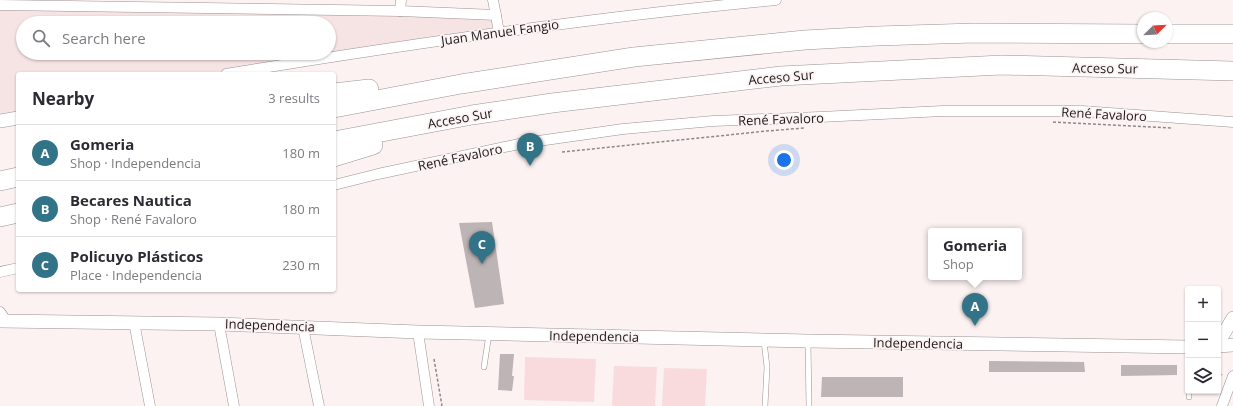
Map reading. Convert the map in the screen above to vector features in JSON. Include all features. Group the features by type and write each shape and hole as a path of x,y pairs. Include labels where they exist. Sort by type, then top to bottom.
{"highway":[{"path":"336,108 461,84 634,57 805,40 974,33 1137,34"},
{"path":"1173,34 1233,34"},
{"path":"336,93 357,91 576,57 634,57"},
{"name":"Acceso Sur","path":"336,141 472,115 552,103 781,76 1002,65 1233,71"},
{"path":"336,156 391,141 472,124 759,87 853,72"},
{"path":"0,181 16,177"},
{"path":"0,217 16,213"}],"street":[{"path":"400,0 400,11"},
{"path":"493,0 499,32"},
{"name":"Juan Manuel Fangio","path":"336,56 560,24 776,0"},
{"path":"0,5 346,5 400,11 496,15"},
{"name":"Juan Manuel Fangio","path":"239,72 314,60"},
{"name":"René Favaloro","path":"336,184 524,143 623,129 713,121 943,111 1082,111 1233,122"},
{"path":"0,121 16,118"},
{"path":"0,281 9,270"},
{"path":"1221,339 1233,318"},
{"name":"Independencia","path":"2,319 219,324 418,332 808,341 1185,347"},
{"path":"134,322 150,406"},
{"path":"219,324 234,406"},
{"path":"303,327 319,406"},
{"path":"418,332 429,406"},
{"path":"1221,344 1233,345"},
{"path":"1222,406 1233,376"}],"lane":[{"path":"484,367 489,333"},
{"path":"764,340 767,367 765,406"},
{"path":"808,341 809,406"}],"path":[{"path":"1048,121 1179,129"},
{"path":"562,152 766,130 806,128"},
{"path":"434,359 442,406"}],"shaded area":[{"path":"0,5 496,15 499,32 336,57 336,16 16,16 16,60 317,60 239,72 16,72 16,118 0,121"},
{"path":"525,357 596,359 594,402 524,400"},
{"path":"614,366 657,367 655,406 612,406"},
{"path":"664,368 707,369 705,406 662,406"}],"building":[{"path":"492,222 504,304 475,308 459,223"},
{"path":"500,354 514,354 512,391 498,390"},
{"path":"989,361 1084,362 1085,372 989,372"},
{"path":"1121,365 1177,365 1177,375 1121,376"},
{"path":"822,377 903,377 903,397 821,397"}],"place":[{"name":"Becares Nautica","path":"530,166"},
{"name":"Policuyo Plásticos","path":"482,264"},
{"name":"Gomeria","path":"975,326"}]}
